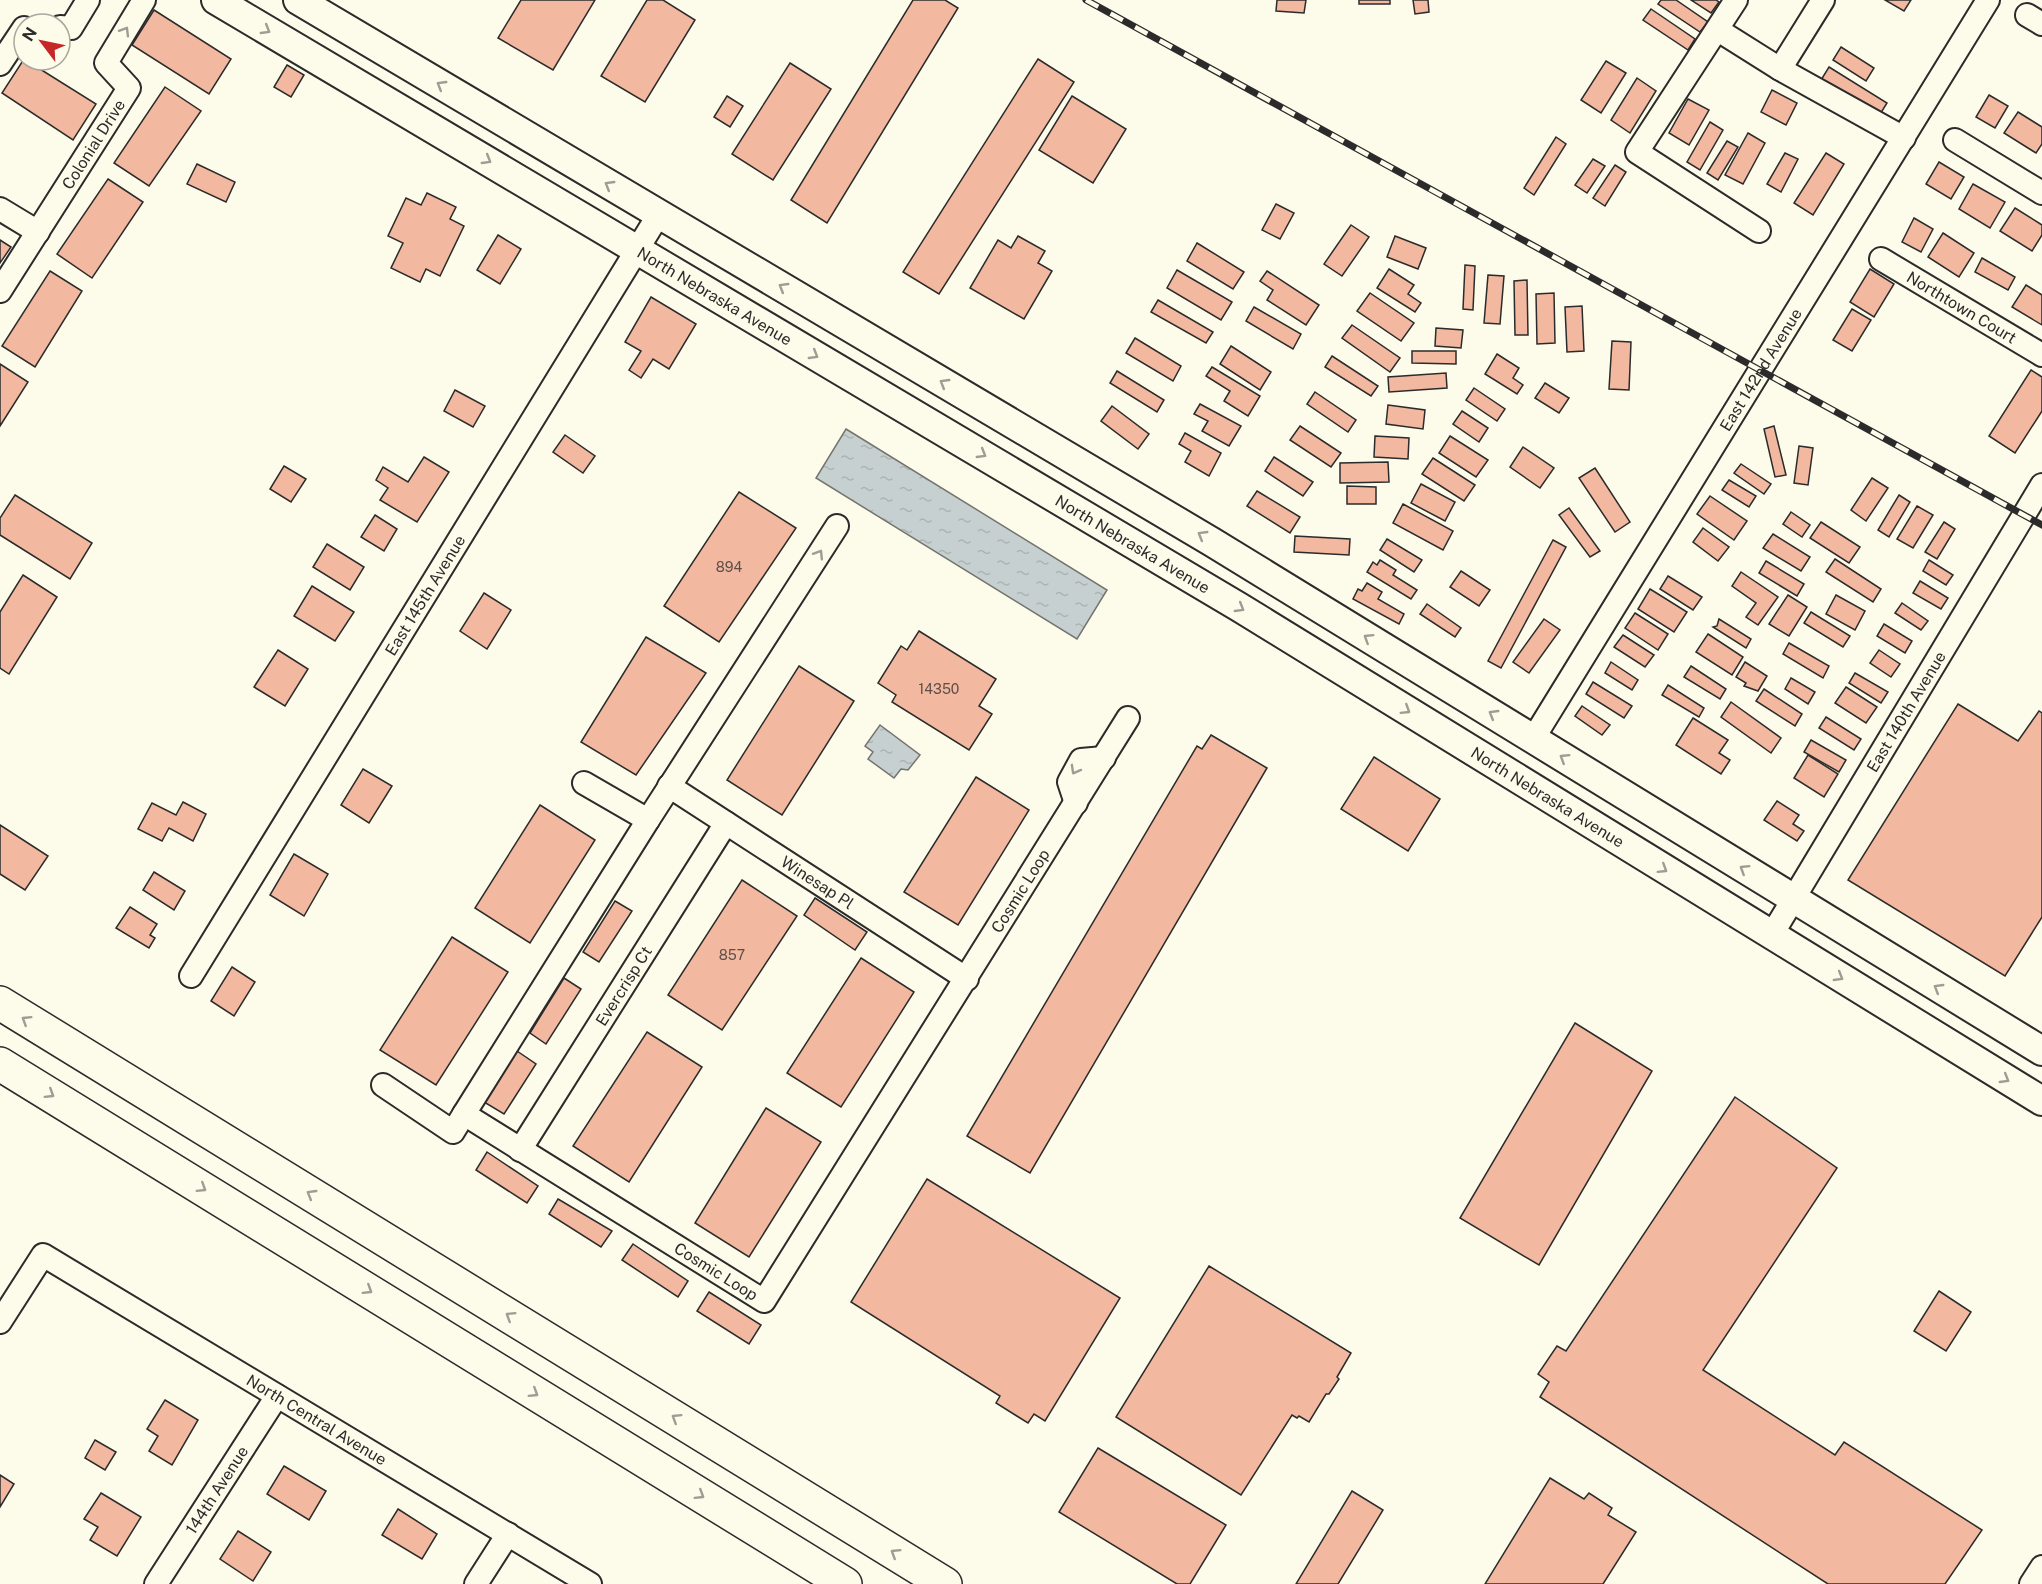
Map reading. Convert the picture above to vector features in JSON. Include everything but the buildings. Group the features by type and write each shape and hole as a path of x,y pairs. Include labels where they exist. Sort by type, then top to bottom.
{"highway":[{"path":"0,1004 945,1584"},
{"path":"0,1064 845,1584"}],"main road":[{"name":"North Nebraska Avenue","path":"216,0 1239,607 2042,1101"},
{"path":"298,0 1202,536 1826,920 2041,1048"},
{"path":"1533,739 1528,752 1529,771 1540,792"},
{"path":"1803,955 1826,920"}],"street":[{"path":"72,20 88,0"},
{"name":"Colonial Drive","path":"0,291 129,88 106,63 144,0"},
{"path":"1736,0 1637,152 1759,231"},
{"path":"1780,69 1823,0"},
{"name":"East 142nd Avenue","path":"1533,739 1988,0"},
{"path":"1718,30 1780,69 1904,138"},
{"path":"0,64 12,46"},
{"path":"1955,140 2042,193"},
{"path":"0,209 38,232"},
{"name":"East 145th Avenue","path":"191,976 659,214"},
{"name":"Northtown Court","path":"1881,259 2042,355"},
{"name":"East 140th Avenue","path":"1771,936 2042,485"},
{"path":"383,1085 453,1131 669,786 837,526"},
{"name":"Cosmic Loop","path":"464,1114 764,1301 1076,803 1069,782 1081,760 1104,758 1128,718"},
{"path":"584,783 648,820"},
{"name":"Winesap Pl","path":"669,786 967,980"},
{"name":"Evercrisp Ct","path":"520,1150 726,823"},
{"name":"North Central Avenue","path":"0,1322 43,1256 590,1584"},
{"name":"144th Avenue","path":"156,1584 277,1396"},
{"path":"476,1584 508,1534"},
{"path":"2031,1584 2042,1568"}],"water":[{"path":"846,429 1107,590 1077,639 816,478"},
{"path":"880,725 920,755 908,770 901,769 894,778 868,759 873,752 865,746"}],"railway":[{"path":"1086,0 2042,525"}]}
